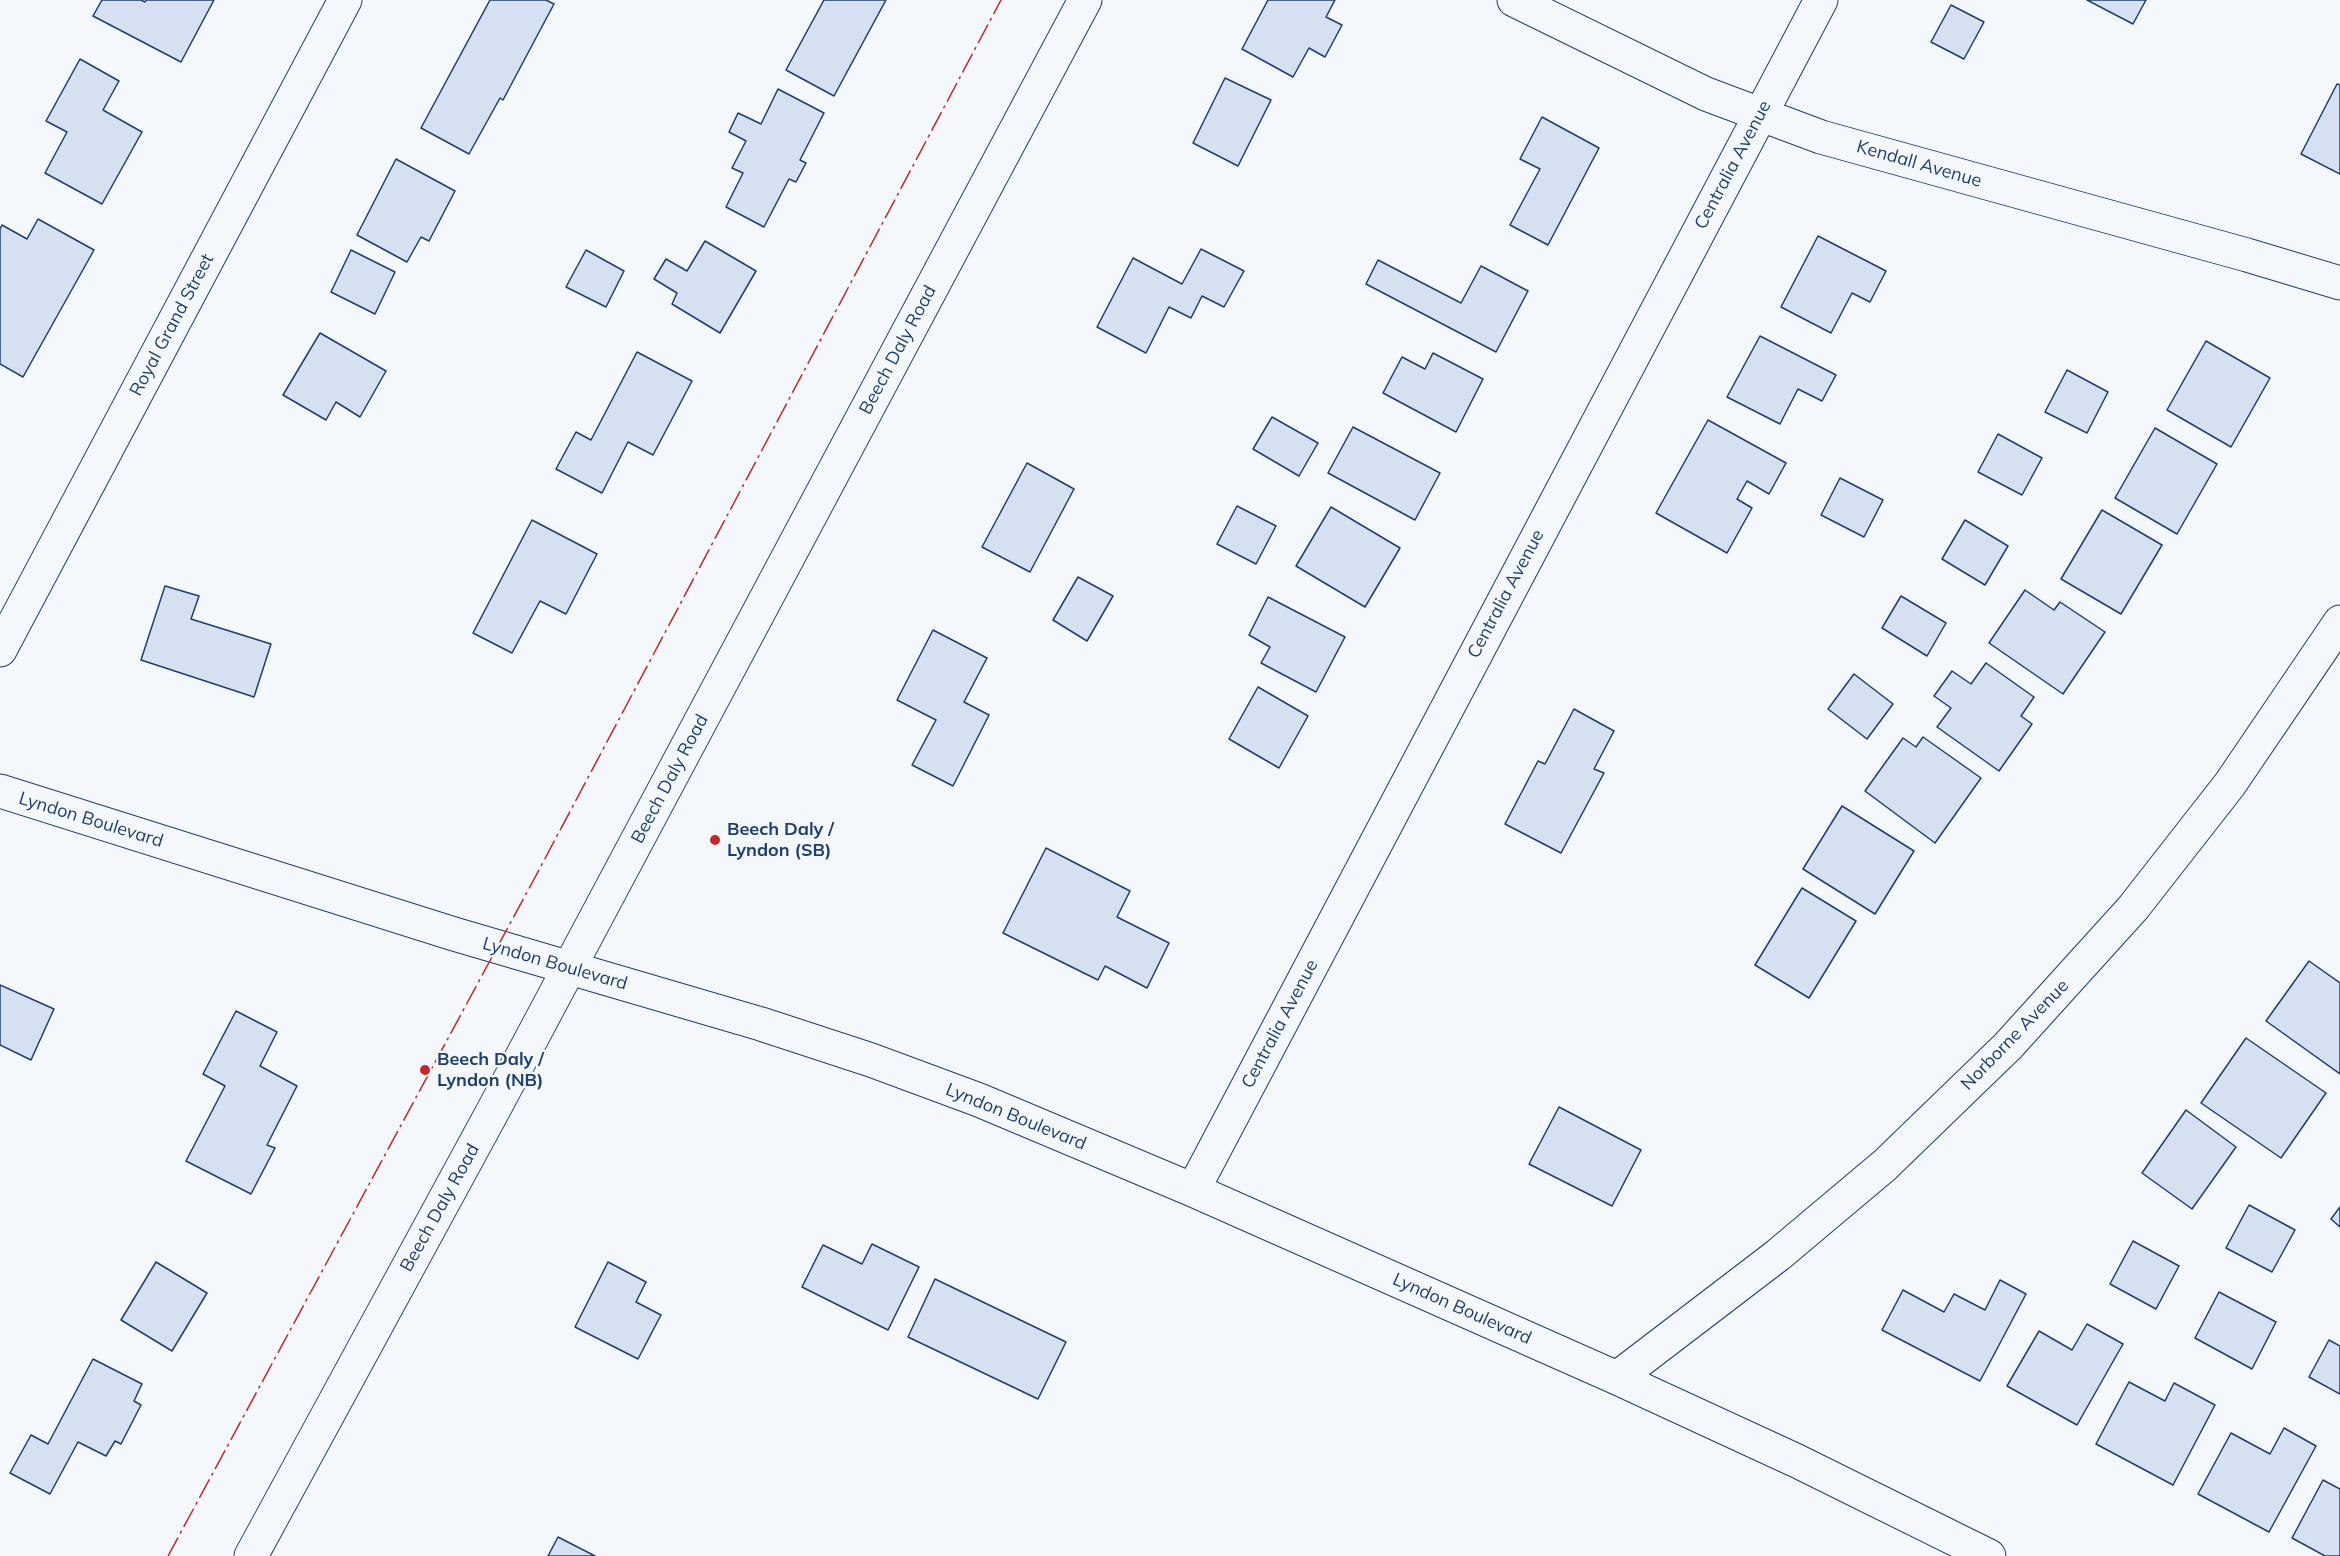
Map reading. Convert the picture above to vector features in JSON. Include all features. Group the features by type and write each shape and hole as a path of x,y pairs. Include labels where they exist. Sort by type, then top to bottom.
{"street":[{"name":"Royal Grand Street","path":"0,650 345,0"},
{"name":"Beech Daly Road","path":"251,1556 569,968 1085,0"},
{"name":"Kendall Avenue","path":"1514,0 1706,94 1821,137 2247,255 2340,284"},
{"name":"Centralia Avenue","path":"1193,1190 1821,0"},
{"name":"Norborne Avenue","path":"1617,1378 1778,1255 1885,1165 2008,1046 2133,908 2223,793 2340,622"},
{"name":"Lyndon Boulevard","path":"0,791 443,931 761,1024 871,1060 979,1100 1193,1190 1617,1378 1797,1461 1989,1556"}],"building":[{"path":"102,0 141,0 145,2 146,0 214,0 181,62 93,16"},
{"path":"490,0 546,0 554,4 503,100 500,98 469,154 421,128"},
{"path":"824,0 886,0 834,96 786,70"},
{"path":"1268,0 1335,0 1326,17 1342,25 1325,57 1309,48 1293,77 1242,49"},
{"path":"2087,0 2146,0 2133,24"},
{"path":"1951,5 1984,22 1964,59 1931,42"},
{"path":"80,59 119,81 103,110 142,132 102,204 45,173 67,132 46,121"},
{"path":"1225,78 1271,100 1238,166 1193,143"},
{"path":"2337,84 2340,85 2340,174 2301,154"},
{"path":"778,89 824,113 800,160 806,163 796,182 789,179 764,227 726,207 743,173 732,168 746,141 729,132 738,113 761,124"},
{"path":"1542,117 1599,148 1548,245 1510,225 1540,169 1520,159"},
{"path":"396,159 455,191 429,241 421,237 407,262 357,235"},
{"path":"38,219 94,250 23,377 0,364 0,229 2,225 27,239"},
{"path":"1818,236 1886,271 1870,302 1852,293 1831,333 1781,307"},
{"path":"705,241 756,271 720,333 672,304 677,293 654,279 666,259 687,271"},
{"path":"1201,249 1244,271 1224,307 1202,296 1191,318 1169,307 1146,353 1097,327 1133,258 1182,284"},
{"path":"351,250 395,272 375,314 331,292"},
{"path":"586,250 624,271 606,307 566,287"},
{"path":"1378,260 1461,303 1481,266 1528,291 1496,352 1366,284"},
{"path":"320,333 386,371 360,417 336,402 326,420 283,395"},
{"path":"1760,336 1836,375 1822,401 1798,389 1780,424 1727,397"},
{"path":"2206,341 2270,378 2231,447 2167,410"},
{"path":"637,352 692,381 653,455 628,442 602,493 556,469 576,432 591,440"},
{"path":"1433,353 1483,379 1456,432 1383,393 1402,357 1425,369"},
{"path":"2067,370 2108,392 2087,433 2045,412"},
{"path":"1272,417 1318,443 1299,476 1253,449"},
{"path":"1708,420 1786,463 1769,494 1747,481 1737,499 1752,508 1727,553 1656,513"},
{"path":"1353,427 1440,473 1415,520 1328,473"},
{"path":"2155,428 2217,464 2177,534 2115,498"},
{"path":"1998,434 2042,458 2022,495 1978,472"},
{"path":"1027,463 1074,489 1030,572 982,547"},
{"path":"1840,478 1883,500 1864,537 1821,515"},
{"path":"1237,506 1276,526 1256,564 1217,544"},
{"path":"1331,507 1400,548 1365,607 1296,566"},
{"path":"2102,510 2162,545 2121,614 2061,579"},
{"path":"532,520 597,554 566,614 540,601 512,653 473,633"},
{"path":"1965,520 2008,546 1985,585 1942,559"},
{"path":"1078,577 1113,596 1087,641 1053,620"},
{"path":"165,586 199,596 191,619 271,644 254,697 141,660"},
{"path":"2025,590 2054,610 2060,602 2105,632 2063,694 1989,643"},
{"path":"1901,596 1946,623 1927,656 1882,628"},
{"path":"1268,597 1345,637 1316,692 1261,663 1270,647 1249,635"},
{"path":"933,630 987,658 964,702 989,715 953,786 912,765 936,720 897,700"},
{"path":"1986,663 2034,697 2021,716 2032,724 1999,771 1937,727 1951,708 1934,696 1952,671 1971,684"},
{"path":"1854,674 1893,704 1867,739 1828,709"},
{"path":"1258,687 1308,716 1279,768 1229,739"},
{"path":"1574,709 1614,731 1594,769 1604,773 1561,853 1505,824 1538,761 1545,764"},
{"path":"1923,737 1981,778 1935,843 1865,791 1903,738 1916,747"},
{"path":"1842,806 1914,851 1875,914 1803,869"},
{"path":"1046,848 1130,891 1117,917 1169,943 1147,988 1105,966 1098,980 1003,933"},
{"path":"1802,888 1856,921 1809,998 1755,965"},
{"path":"2309,961 2340,983 2340,1074 2266,1021"},
{"path":"0,985 54,1009 31,1060 0,1045"},
{"path":"236,1011 277,1032 260,1066 297,1086 267,1145 275,1148 251,1194 186,1161 225,1086 203,1074"},
{"path":"2246,1038 2326,1093 2281,1158 2201,1103"},
{"path":"1559,1107 1641,1150 1612,1206 1529,1164"},
{"path":"2186,1110 2236,1147 2192,1209 2142,1173"},
{"path":"2249,1205 2295,1230 2272,1272 2226,1248"},
{"path":"2340,1207 2340,1227 2331,1219"},
{"path":"2133,1241 2179,1266 2156,1309 2110,1284"},
{"path":"872,1244 919,1267 888,1330 802,1287 823,1245 862,1264"},
{"path":"156,1262 207,1293 172,1351 121,1320"},
{"path":"608,1262 646,1282 636,1302 661,1315 638,1359 575,1327"},
{"path":"935,1279 1066,1342 1038,1399 908,1337"},
{"path":"2000,1280 2026,1294 1980,1381 1882,1330 1903,1290 1944,1312 1954,1294 1985,1310"},
{"path":"2219,1292 2276,1322 2252,1369 2195,1338"},
{"path":"2087,1324 2123,1344 2077,1425 2007,1386 2039,1331 2072,1350"},
{"path":"2329,1340 2340,1346 2340,1394 2309,1377"},
{"path":"93,1359 142,1384 134,1401 141,1405 121,1444 115,1441 106,1456 78,1442 50,1494 10,1473 31,1435 48,1444"},
{"path":"2129,1382 2165,1401 2174,1383 2215,1405 2173,1485 2096,1444"},
{"path":"2284,1428 2316,1446 2269,1532 2198,1494 2231,1433 2270,1454"},
{"path":"2323,1480 2340,1489 2340,1556 2325,1556 2292,1538"},
{"path":"558,1537 595,1556 548,1556"}],"power":[{"path":"168,1556 532,883 1001,0"}],"place":[{"name":"Beech Daly / Lyndon (SB)","path":"715,840"},
{"name":"Beech Daly / Lyndon (NB)","path":"425,1070"}]}
